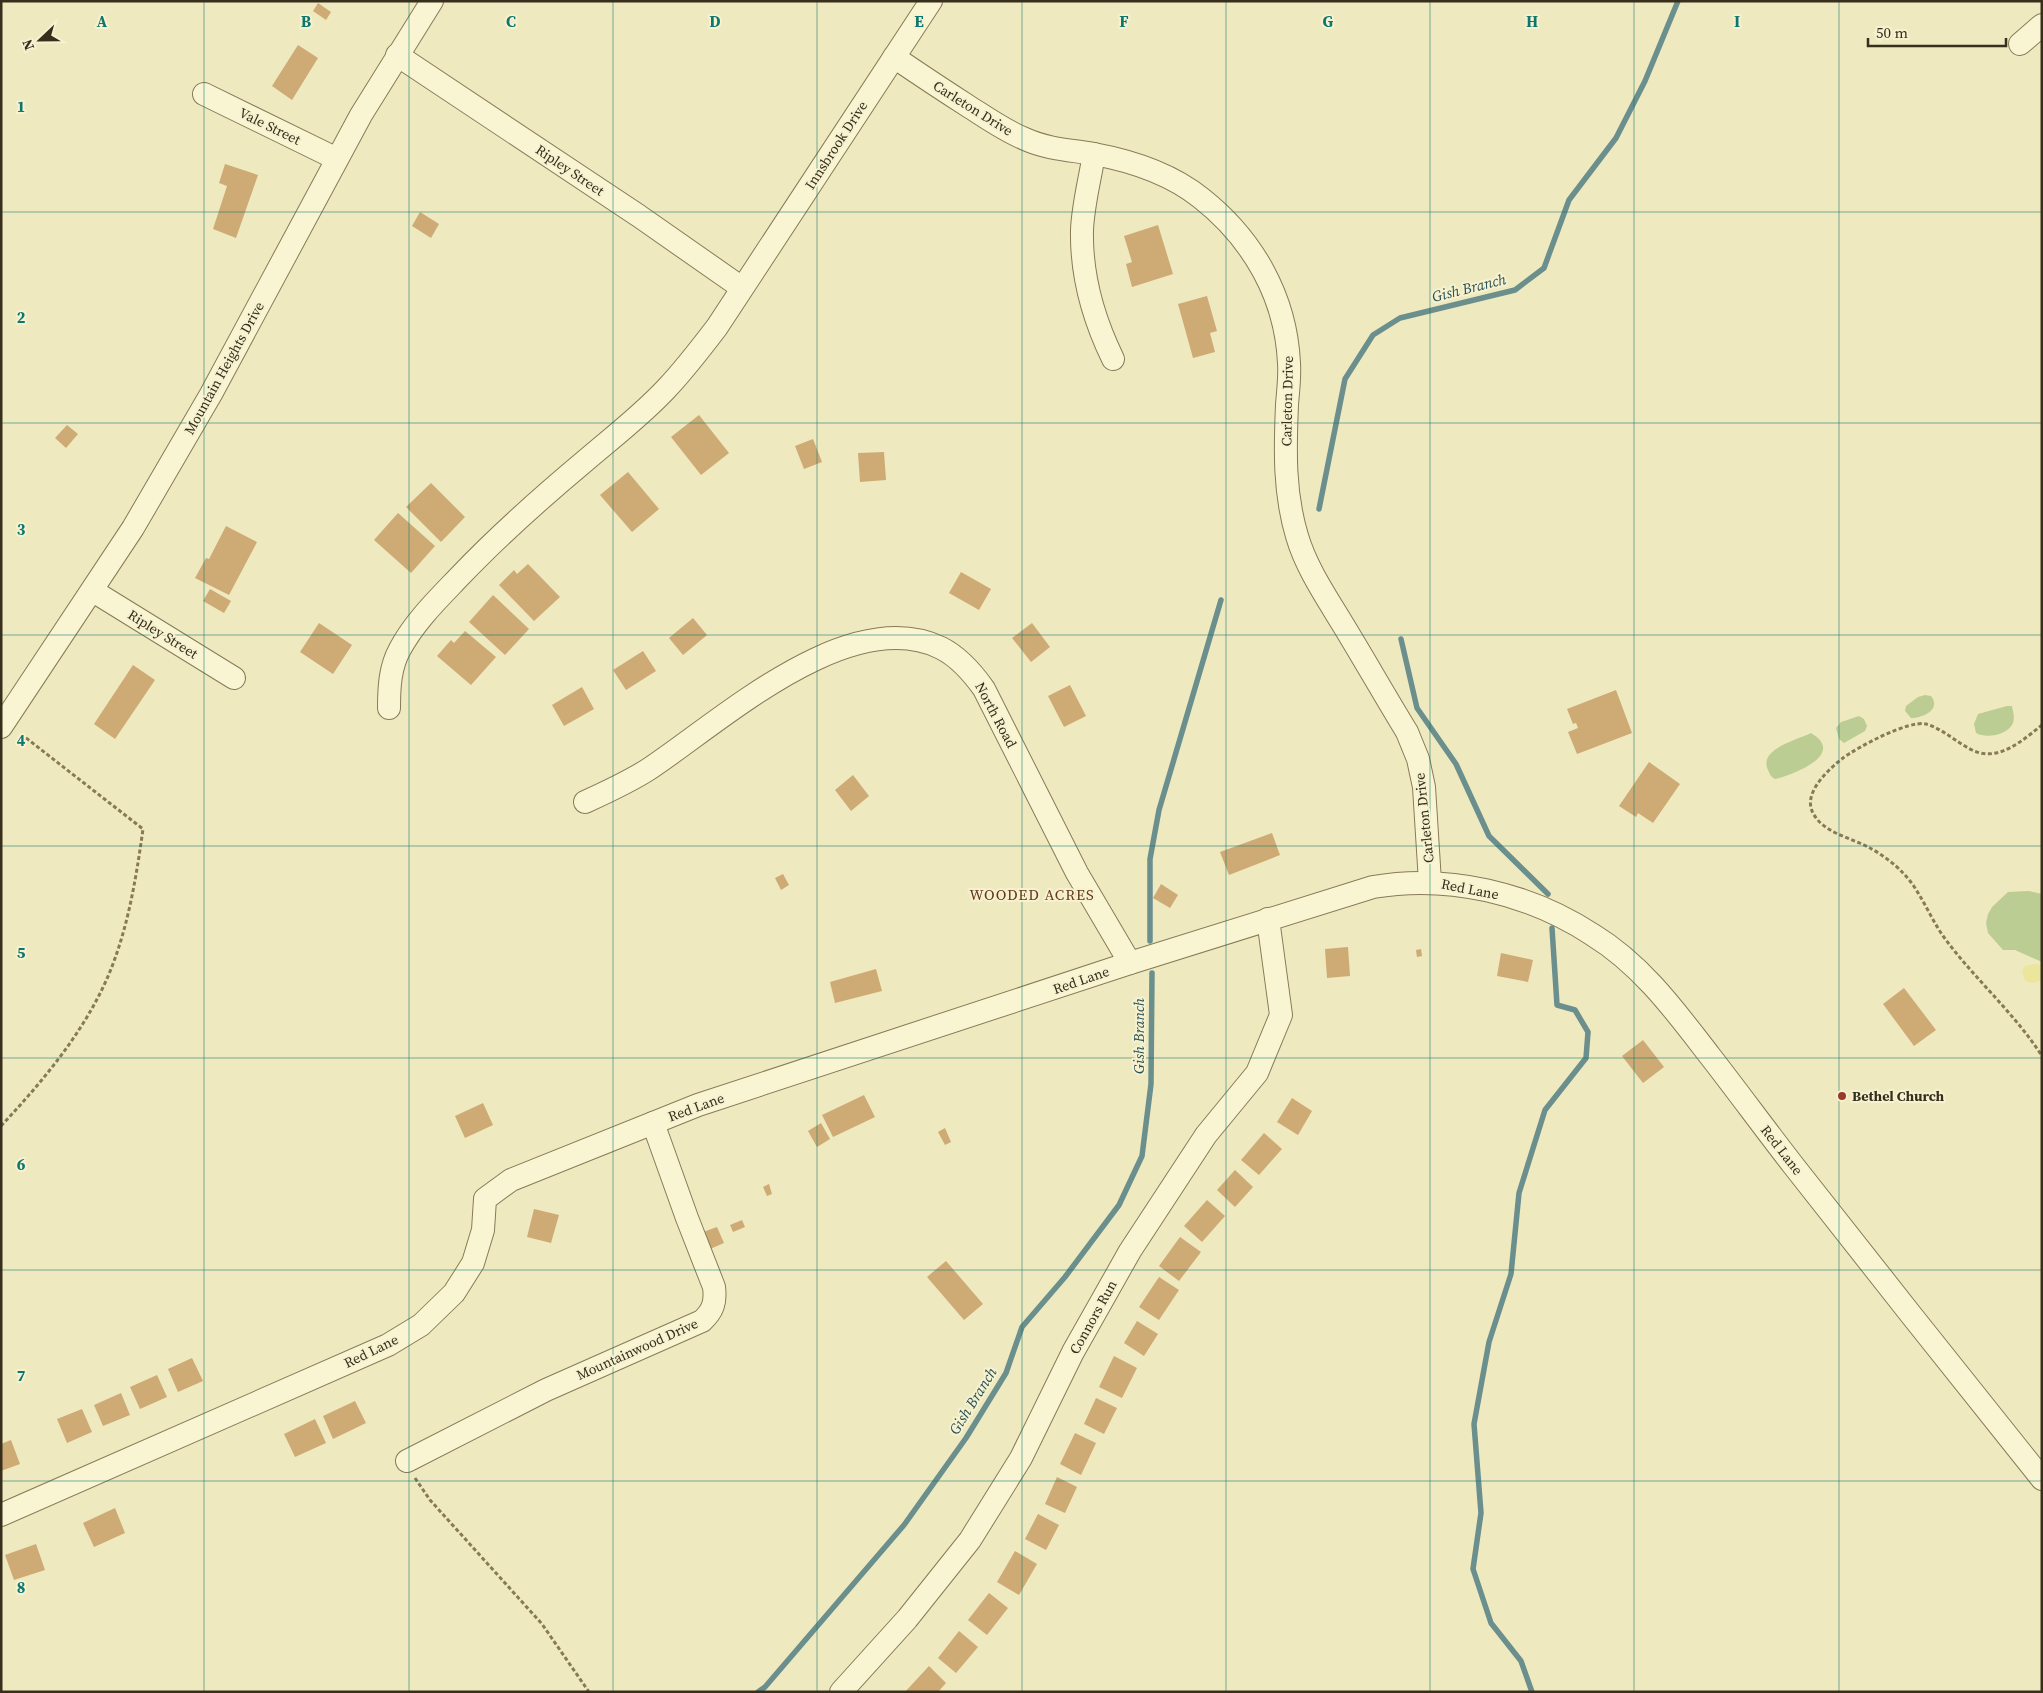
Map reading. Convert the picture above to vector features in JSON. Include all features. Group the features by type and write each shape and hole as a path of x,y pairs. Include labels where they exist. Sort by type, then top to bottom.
{"street":[{"name":"Mountain Heights Drive","path":"2,722 93,591 133,528 212,394 337,159 397,55 432,1"},
{"name":"Innsbrook Drive","path":"390,708 389,686 392,669 400,649 436,601 483,552 640,414 696,356 930,1"},
{"path":"2020,44 2042,25"},
{"name":"Ripley Street","path":"397,55 639,216 742,288"},
{"name":"Carleton Drive","path":"894,57 999,126 1025,139 1052,148 1094,154 1130,162 1155,171 1200,197 1224,218 1244,240 1261,265 1274,293 1287,340 1289,365 1285,473 1289,506 1297,538 1309,568 1407,732 1418,759 1424,787 1430,882"},
{"name":"Vale Street","path":"204,94 337,159"},
{"path":"1094,154 1082,230 1084,268 1089,300 1099,330 1113,359"},
{"name":"Ripley Street","path":"93,591 234,678"},
{"name":"North Road","path":"585,802 648,770 783,675 815,658 851,645 881,639 922,641 955,656 971,671 984,689 1077,873 1130,963"},
{"name":"Red Lane","path":"1,1515 388,1345 421,1325 454,1293 473,1262 483,1230 485,1199 511,1180 698,1105 1268,919 1373,886 1398,882 1430,882 1479,888 1514,898 1562,917 1609,945 1643,975 1674,1009 1794,1166 2042,1479"},
{"name":"Connors Run","path":"840,1692 907,1619 970,1540 1021,1458 1073,1352 1130,1250 1206,1135 1257,1073 1281,1015 1268,919"},
{"name":"Mountainwood Drive","path":"407,1461 546,1390 702,1321 710,1313 714,1307 716,1296 714,1287 686,1218 653,1122"}],"path":[{"path":"1,1126 38,1086 91,1010 109,974 122,936 134,889 143,829 2,722"},
{"path":"2042,725 2004,752 1986,753 1973,750 1940,730 1923,724 1895,729 1845,756 1829,770 1812,794 1810,803 1812,813 1834,831 1871,848 1904,873 1946,940 2042,1056"},
{"path":"407,1461 416,1480 430,1500 542,1624 589,1692"}],"green space":[{"path":"1931,696 1934,701 1932,709 1925,715 1911,718 1905,711 1906,706 1918,697"},
{"path":"2012,706 2014,721 2007,730 1991,736 1976,733 1974,724 1978,714"},
{"path":"1859,716 1864,719 1867,726 1865,731 1844,743 1839,739 1836,728 1841,722"},
{"path":"1811,733 1821,741 1823,748 1820,756 1804,768 1793,773 1775,779 1772,777 1766,763 1769,756 1780,746"},
{"path":"2029,891 2042,894 2042,962 2015,950 2003,950 1988,933 1986,923 1992,907 2008,892"}],"sand":[{"path":"2042,965 2042,979 2030,983 2024,979 2022,971 2025,966"}],"building":[{"path":"318,3 331,12 326,20 313,11"},
{"path":"298,45 318,58 292,100 272,86"},
{"path":"225,164 258,175 236,238 213,229 227,186 219,183"},
{"path":"420,212 439,224 431,238 412,226"},
{"path":"1158,225 1173,274 1132,287 1126,264 1132,262 1124,236"},
{"path":"1207,296 1217,331 1210,333 1215,352 1193,358 1178,304"},
{"path":"699,415 729,453 701,475 671,437"},
{"path":"67,425 78,434 66,448 55,438"},
{"path":"813,439 822,462 804,469 795,446"},
{"path":"884,452 886,480 860,482 858,453"},
{"path":"628,472 659,509 632,532 600,495"},
{"path":"431,483 465,517 441,542 406,507"},
{"path":"398,513 435,546 411,573 374,540"},
{"path":"226,526 257,542 229,595 195,578 206,558 209,559"},
{"path":"528,564 560,597 534,621 499,585 514,570 517,574"},
{"path":"961,572 991,589 979,610 949,593"},
{"path":"210,589 231,601 224,613 203,601"},
{"path":"493,595 529,629 505,655 469,622"},
{"path":"693,618 707,635 683,655 669,638"},
{"path":"319,623 352,645 333,674 300,652"},
{"path":"1032,623 1050,647 1031,662 1012,638"},
{"path":"465,631 496,657 471,685 437,656 451,640 454,643"},
{"path":"643,651 656,671 626,690 613,670"},
{"path":"133,665 155,680 115,739 94,724"},
{"path":"1070,685 1086,716 1064,727 1048,696"},
{"path":"582,687 594,709 564,726 552,705"},
{"path":"1616,690 1632,733 1577,754 1568,732 1578,728 1576,723 1573,724 1567,709"},
{"path":"1649,762 1680,784 1653,823 1638,813 1636,817 1619,806"},
{"path":"853,775 869,796 851,811 835,790"},
{"path":"1272,833 1280,855 1229,875 1220,852"},
{"path":"783,874 789,885 781,890 775,878"},
{"path":"1161,884 1178,895 1170,908 1153,898"},
{"path":"1348,947 1350,976 1327,978 1325,949"},
{"path":"1421,949 1422,956 1417,957 1416,950"},
{"path":"1501,953 1533,960 1528,982 1497,976"},
{"path":"876,969 882,991 835,1003 830,982"},
{"path":"1904,988 1936,1030 1914,1046 1883,1004"},
{"path":"1643,1040 1664,1067 1643,1083 1622,1056"},
{"path":"864,1095 875,1117 833,1137 822,1115"},
{"path":"1292,1098 1312,1111 1298,1135 1277,1122"},
{"path":"483,1103 493,1125 465,1138 455,1116"},
{"path":"821,1123 830,1139 817,1147 808,1131"},
{"path":"945,1128 951,1142 945,1145 938,1132"},
{"path":"1264,1133 1282,1149 1259,1175 1241,1160"},
{"path":"1235,1170 1253,1187 1235,1207 1217,1190"},
{"path":"769,1184 772,1194 767,1196 763,1187"},
{"path":"1207,1200 1225,1216 1202,1242 1184,1226"},
{"path":"534,1209 559,1215 551,1243 527,1237"},
{"path":"742,1220 745,1227 733,1232 730,1225"},
{"path":"717,1227 724,1243 710,1249 703,1232"},
{"path":"1180,1237 1201,1252 1179,1281 1159,1266"},
{"path":"946,1261 983,1304 964,1320 927,1277"},
{"path":"1159,1277 1179,1290 1159,1320 1139,1307"},
{"path":"1137,1321 1158,1334 1144,1356 1124,1343"},
{"path":"1114,1356 1137,1368 1122,1398 1099,1387"},
{"path":"192,1358 203,1381 178,1392 168,1369"},
{"path":"157,1375 167,1397 140,1409 130,1387"},
{"path":"121,1393 130,1415 103,1426 94,1405"},
{"path":"1096,1398 1117,1408 1104,1434 1084,1424"},
{"path":"355,1401 366,1423 333,1439 323,1416"},
{"path":"82,1409 92,1432 67,1443 57,1419"},
{"path":"315,1419 326,1443 295,1457 284,1434"},
{"path":"1075,1433 1096,1443 1081,1475 1060,1464"},
{"path":"11,1440 20,1464 1,1471 1,1444"},
{"path":"1057,1477 1077,1487 1065,1513 1045,1504"},
{"path":"115,1508 125,1533 94,1547 83,1523"},
{"path":"1038,1514 1059,1525 1046,1550 1025,1539"},
{"path":"36,1544 45,1570 14,1580 5,1555"},
{"path":"1015,1551 1037,1564 1019,1595 997,1582"},
{"path":"989,1593 1008,1608 987,1635 968,1620"},
{"path":"959,1631 978,1647 956,1673 938,1658"},
{"path":"929,1666 946,1683 938,1692 905,1692"}],"waterway":[{"name":"Gish Branch","path":"1319,509 1345,379 1373,335 1400,318 1515,290 1544,268 1569,200 1616,138 1645,81 1678,1"},
{"name":"Gish Branch","path":"1150,941 1150,859 1159,810 1221,600"},
{"path":"1401,639 1417,708 1456,764 1489,836 1548,894"},
{"path":"1532,1692 1521,1661 1491,1623 1473,1569 1481,1513 1474,1424 1489,1342 1511,1274 1519,1193 1545,1110 1586,1058 1588,1032 1575,1010 1557,1005 1552,928"},
{"name":"Gish Branch","path":"758,1692 765,1687 904,1525 966,1438 1006,1373 1022,1327 1065,1277 1119,1205 1142,1156 1151,1084 1152,973"}],"place":[{"name":"Bethel Church","path":"1842,1096"}],"district":[{"name":"WOODED ACRES","path":"1032,895"}]}
